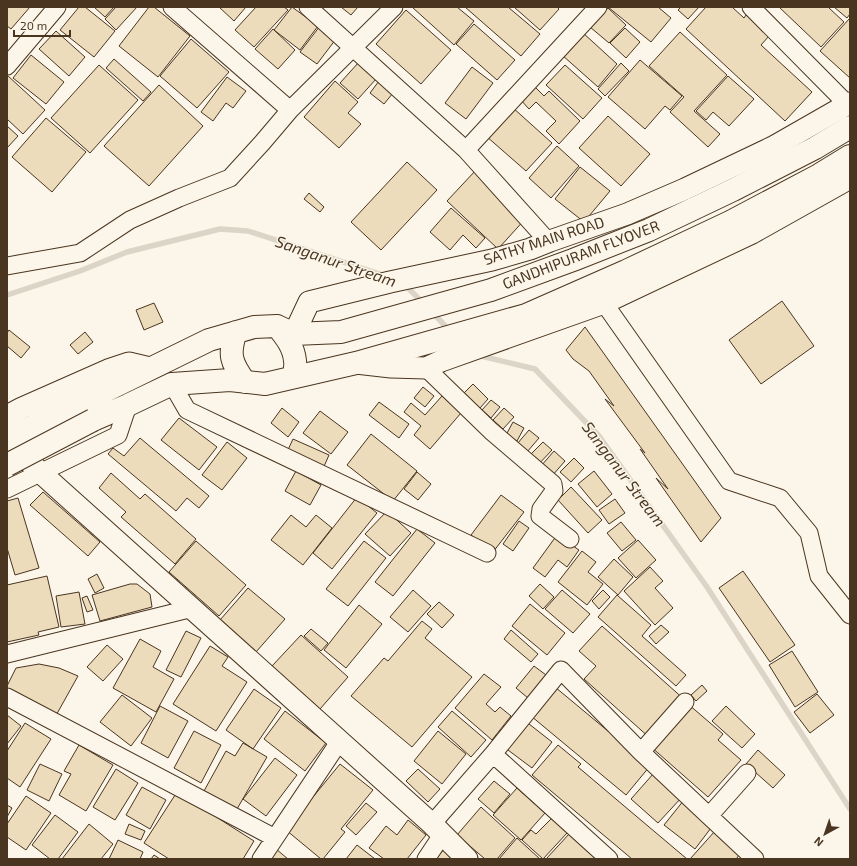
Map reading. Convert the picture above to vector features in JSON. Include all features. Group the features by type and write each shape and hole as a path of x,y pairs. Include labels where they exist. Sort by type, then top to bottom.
{"highway":[{"name":"GANDHIPURAM FLYOVER","path":"286,330 341,332 491,290 649,230 815,148 850,127"},
{"name":"GANDHIPURAM FLYOVER","path":"356,363 526,315 626,272 730,222 818,175 850,156"},
{"path":"7,465 150,368 209,340 254,327 286,330 295,360 294,377"},
{"path":"236,332 232,344 231,358 237,371 245,382"},
{"path":"7,440 90,410 128,405 172,384 230,380 265,384 356,363"}],"street":[{"path":"7,66 57,7"},
{"path":"172,7 290,110"},
{"path":"308,7 466,150 546,239 550,241"},
{"path":"7,266 80,253 130,220 179,198 230,178 290,110 394,7"},
{"path":"466,150 598,7"},
{"path":"751,7 849,104"},
{"name":"SATHY MAIN ROAD","path":"286,330 309,302 390,282 492,260 530,249 627,214 685,189 772,147 849,104"},
{"path":"356,363 391,367 434,365 604,303 752,233 850,178"},
{"path":"604,303 728,481 780,498 809,533 819,576 850,614"},
{"path":"7,416 108,370 129,363 150,368"},
{"path":"434,365 491,432 553,484 554,491 541,509 540,516 570,539"},
{"path":"172,384 188,410 487,553"},
{"path":"7,489 118,435 128,405"},
{"path":"7,440 41,473 193,608 339,742 437,829 467,859"},
{"path":"7,654 193,608"},
{"path":"426,859 437,829 493,754 561,670 641,752 755,859"},
{"path":"7,697 275,838"},
{"path":"641,752 685,702"},
{"path":"261,859 339,742"},
{"path":"493,754 609,859"},
{"path":"709,816 747,773"}],"building":[{"path":"7,7 30,7 11,29 7,26"},
{"path":"79,7 85,7 115,31 94,57 60,30"},
{"path":"94,7 114,7 105,17"},
{"path":"116,7 137,7 116,30 105,19"},
{"path":"149,7 154,7 190,36 158,77 119,46"},
{"path":"219,7 246,7 234,21"},
{"path":"256,7 284,7 288,10 254,47 235,30"},
{"path":"292,7 318,26 300,50 274,30"},
{"path":"341,7 358,7 351,15"},
{"path":"412,7 457,7 474,21 454,45"},
{"path":"465,7 508,7 540,34 521,56"},
{"path":"514,7 557,7 559,9 540,30"},
{"path":"608,7 658,7 671,18 651,42"},
{"path":"681,7 699,7 688,19 678,10"},
{"path":"706,7 732,7 744,18 746,15 769,36 761,45 812,92 785,121 686,29"},
{"path":"779,7 828,7 844,22 821,47"},
{"path":"834,7 850,7 850,14 847,18"},
{"path":"608,8 626,25 609,43 590,27"},
{"path":"406,10 451,50 421,84 376,44"},
{"path":"850,18 850,78 820,51"},
{"path":"474,24 515,60 497,80 456,44"},
{"path":"320,26 336,39 317,64 300,52"},
{"path":"625,28 640,42 626,58 610,43"},
{"path":"273,29 295,50 278,69 255,49"},
{"path":"56,31 85,57 69,76 39,49"},
{"path":"582,32 617,64 598,87 562,55"},
{"path":"680,32 727,75 694,111 720,134 708,147 670,112 684,97 649,66"},
{"path":"191,39 229,72 197,108 160,76"},
{"path":"31,55 64,82 46,104 13,78"},
{"path":"114,59 151,92 143,101 106,68"},
{"path":"640,60 682,96 670,110 665,106 645,129 608,97"},
{"path":"359,62 377,78 358,99 340,83"},
{"path":"621,63 629,71 605,96 598,89"},
{"path":"99,65 138,100 90,153 51,118"},
{"path":"565,65 602,98 583,119 546,85"},
{"path":"472,67 493,83 466,119 445,103"},
{"path":"7,75 45,110 23,134 7,119"},
{"path":"728,76 754,99 729,126 713,112 706,120 696,111"},
{"path":"227,77 246,91 233,108 226,103 213,121 201,112"},
{"path":"335,81 358,102 348,113 361,124 339,148 304,117"},
{"path":"379,81 393,93 384,104 370,93"},
{"path":"159,85 203,126 149,186 104,146"},
{"path":"533,85 544,96 549,91 580,121 559,144 546,131 556,121 536,102 529,109 520,99"},
{"path":"512,107 552,143 526,171 486,136"},
{"path":"608,116 650,154 621,186 579,148"},
{"path":"46,118 86,152 52,192 12,157"},
{"path":"7,126 18,136 7,148"},
{"path":"557,146 579,166 551,198 529,178"},
{"path":"407,162 437,190 381,250 351,222"},
{"path":"580,167 610,191 584,222 555,199"},
{"path":"476,170 527,217 498,249 447,201"},
{"path":"309,193 324,207 320,212 304,199"},
{"path":"451,208 485,238 476,248 463,235 450,250 430,232"},
{"path":"782,301 814,346 761,384 729,340"},
{"path":"154,303 163,322 144,330 136,310"},
{"path":"585,327 721,518 701,542 656,478 668,489 640,449 645,453 605,399 614,406 589,371 573,359 566,350"},
{"path":"9,330 30,347 21,358 7,346 7,333"},
{"path":"85,332 93,342 78,354 70,345"},
{"path":"473,384 488,399 480,408 464,393"},
{"path":"423,387 434,396 425,407 414,398"},
{"path":"442,396 461,413 430,449 414,435 421,426 404,412 411,403 425,415"},
{"path":"491,400 500,407 491,418 482,410"},
{"path":"379,402 409,424 399,438 369,415"},
{"path":"282,408 299,422 288,437 271,423"},
{"path":"504,408 514,417 503,429 493,420"},
{"path":"320,411 348,432 331,454 303,433"},
{"path":"179,418 217,447 199,470 161,440"},
{"path":"513,422 524,428 517,441 506,435"},
{"path":"529,430 539,438 527,452 517,444"},
{"path":"371,434 417,471 393,501 347,465"},
{"path":"140,438 209,496 199,508 187,498 176,511 108,454 113,448 124,456"},
{"path":"293,439 329,455 322,471 286,454"},
{"path":"227,442 247,458 222,490 202,475"},
{"path":"543,442 552,450 536,467 527,458"},
{"path":"554,451 565,461 552,476 541,466"},
{"path":"574,458 584,468 571,482 560,472"},
{"path":"296,471 321,485 310,505 285,491"},
{"path":"594,471 612,494 597,507 578,484"},
{"path":"417,472 431,484 418,500 404,489"},
{"path":"111,473 140,499 145,494 196,539 175,564 121,517 126,512 99,488"},
{"path":"571,487 602,520 588,533 558,500"},
{"path":"43,492 100,542 88,556 30,505"},
{"path":"501,495 524,512 493,552 471,535"},
{"path":"357,497 377,513 332,569 313,553"},
{"path":"18,498 39,568 15,575 7,548 7,501"},
{"path":"615,499 625,513 609,524 599,510"},
{"path":"387,511 411,533 390,556 365,534"},
{"path":"291,515 306,527 316,515 332,528 303,565 271,540"},
{"path":"519,521 529,528 513,551 503,544"},
{"path":"621,522 636,540 622,551 607,533"},
{"path":"417,529 435,543 393,596 375,582"},
{"path":"557,535 579,550 567,567 558,560 545,577 533,568"},
{"path":"638,540 656,560 636,578 618,558"},
{"path":"196,541 246,585 219,616 169,572"},
{"path":"364,541 386,558 348,606 326,589"},
{"path":"582,551 596,562 588,572 603,584 587,605 558,582"},
{"path":"614,559 633,577 618,595 598,577"},
{"path":"650,567 663,581 655,588 673,608 655,625 624,591"},
{"path":"743,571 795,645 770,662 719,588"},
{"path":"97,574 104,588 95,593 88,579"},
{"path":"47,576 59,627 38,632 39,635 7,642 7,585"},
{"path":"130,584 137,584 150,594 152,607 100,621 92,595"},
{"path":"540,584 554,597 543,609 529,596"},
{"path":"248,588 285,619 256,652 220,620"},
{"path":"413,590 431,606 408,632 390,617"},
{"path":"562,590 590,614 573,633 545,609"},
{"path":"603,590 610,597 599,609 592,601"},
{"path":"79,592 85,624 61,627 56,596"},
{"path":"617,595 651,625 642,636 686,675 676,686 598,617"},
{"path":"87,596 93,610 87,612 82,598"},
{"path":"439,602 454,615 442,628 427,614"},
{"path":"530,604 565,633 547,655 512,626"},
{"path":"359,605 382,624 346,668 324,650"},
{"path":"422,621 432,629 425,638 472,677 412,747 351,696 384,658 388,661"},
{"path":"661,625 669,632 656,644 649,636"},
{"path":"602,626 686,701 651,739 584,679 596,666 579,651"},
{"path":"311,629 328,643 321,651 304,636"},
{"path":"511,630 538,654 531,662 504,639"},
{"path":"186,631 201,638 181,677 166,670"},
{"path":"301,635 348,677 320,709 272,666"},
{"path":"140,639 161,651 153,667 174,679 156,712 113,688"},
{"path":"107,645 123,659 103,681 87,667"},
{"path":"210,646 228,657 222,666 247,682 216,731 173,704"},
{"path":"792,651 818,692 795,707 769,665"},
{"path":"39,664 59,668 78,676 54,719 7,691 7,686 16,668"},
{"path":"534,666 546,675 528,698 516,688"},
{"path":"484,674 501,687 486,704 495,712 500,707 511,716 492,740 455,708"},
{"path":"702,685 707,691 696,701 691,695"},
{"path":"555,687 650,766 626,795 531,716"},
{"path":"254,689 281,708 253,749 226,730"},
{"path":"817,694 834,715 810,733 794,712"},
{"path":"122,695 152,718 131,746 100,722"},
{"path":"688,704 723,734 718,740 741,760 708,797 650,746"},
{"path":"160,706 188,721 168,758 141,743"},
{"path":"726,706 755,734 742,748 712,721"},
{"path":"285,711 326,743 305,771 264,739"},
{"path":"452,711 486,740 471,757 438,727"},
{"path":"7,715 21,726 7,744"},
{"path":"524,720 552,742 532,768 504,747"},
{"path":"25,723 51,739 20,787 7,778 7,751"},
{"path":"194,731 221,745 201,783 174,768"},
{"path":"438,731 466,754 442,784 414,761"},
{"path":"243,743 267,757 237,809 204,791 226,751 235,756"},
{"path":"79,745 113,765 86,811 59,795 71,774 64,771"},
{"path":"558,745 581,764 578,767 687,859 632,859 532,775"},
{"path":"758,750 785,775 773,788 746,764"},
{"path":"275,758 297,775 266,816 243,799"},
{"path":"40,764 62,774 49,801 27,790"},
{"path":"340,764 373,790 341,829 345,832 323,859 321,859 286,830"},
{"path":"116,769 138,783 115,820 93,807"},
{"path":"418,769 440,789 428,802 406,781"},
{"path":"654,773 682,797 658,823 631,799"},
{"path":"494,781 510,794 494,813 478,799"},
{"path":"142,787 166,800 150,829 126,815"},
{"path":"517,788 545,813 521,840 493,815"},
{"path":"177,792 254,841 243,859 169,859 144,843"},
{"path":"26,796 51,813 26,850 7,837 7,824"},
{"path":"684,800 714,824 695,849 664,825"},
{"path":"366,803 377,812 356,835 346,826"},
{"path":"7,805 12,808 7,817"},
{"path":"481,807 515,838 497,859 485,859 457,835"},
{"path":"55,815 78,832 58,859 50,859 32,845"},
{"path":"552,818 567,833 543,859 522,840 531,830 536,834"},
{"path":"408,820 426,835 407,859 384,859 369,848 386,826 397,835"},
{"path":"89,824 113,844 101,859 62,859"},
{"path":"129,824 145,831 141,840 125,834"},
{"path":"715,831 740,854 736,859 690,859"},
{"path":"570,833 599,859 546,859"},
{"path":"517,838 540,859 499,859"},
{"path":"118,840 143,852 140,859 109,859"},
{"path":"357,845 375,859 346,859"},
{"path":"276,849 288,859 268,859"},
{"path":"444,849 456,859 436,859"},
{"path":"154,855 160,859 151,859"}],"waterway":[{"name":"Sanganur Stream","path":"7,295 80,271 127,252 220,229 248,231 386,276"},
{"name":"Sanganur Stream","path":"404,284 424,304"},
{"name":"Sanganur Stream","path":"431,311 450,331"},
{"name":"Sanganur Stream","path":"477,355 535,369 599,436 707,587 850,809"}]}
